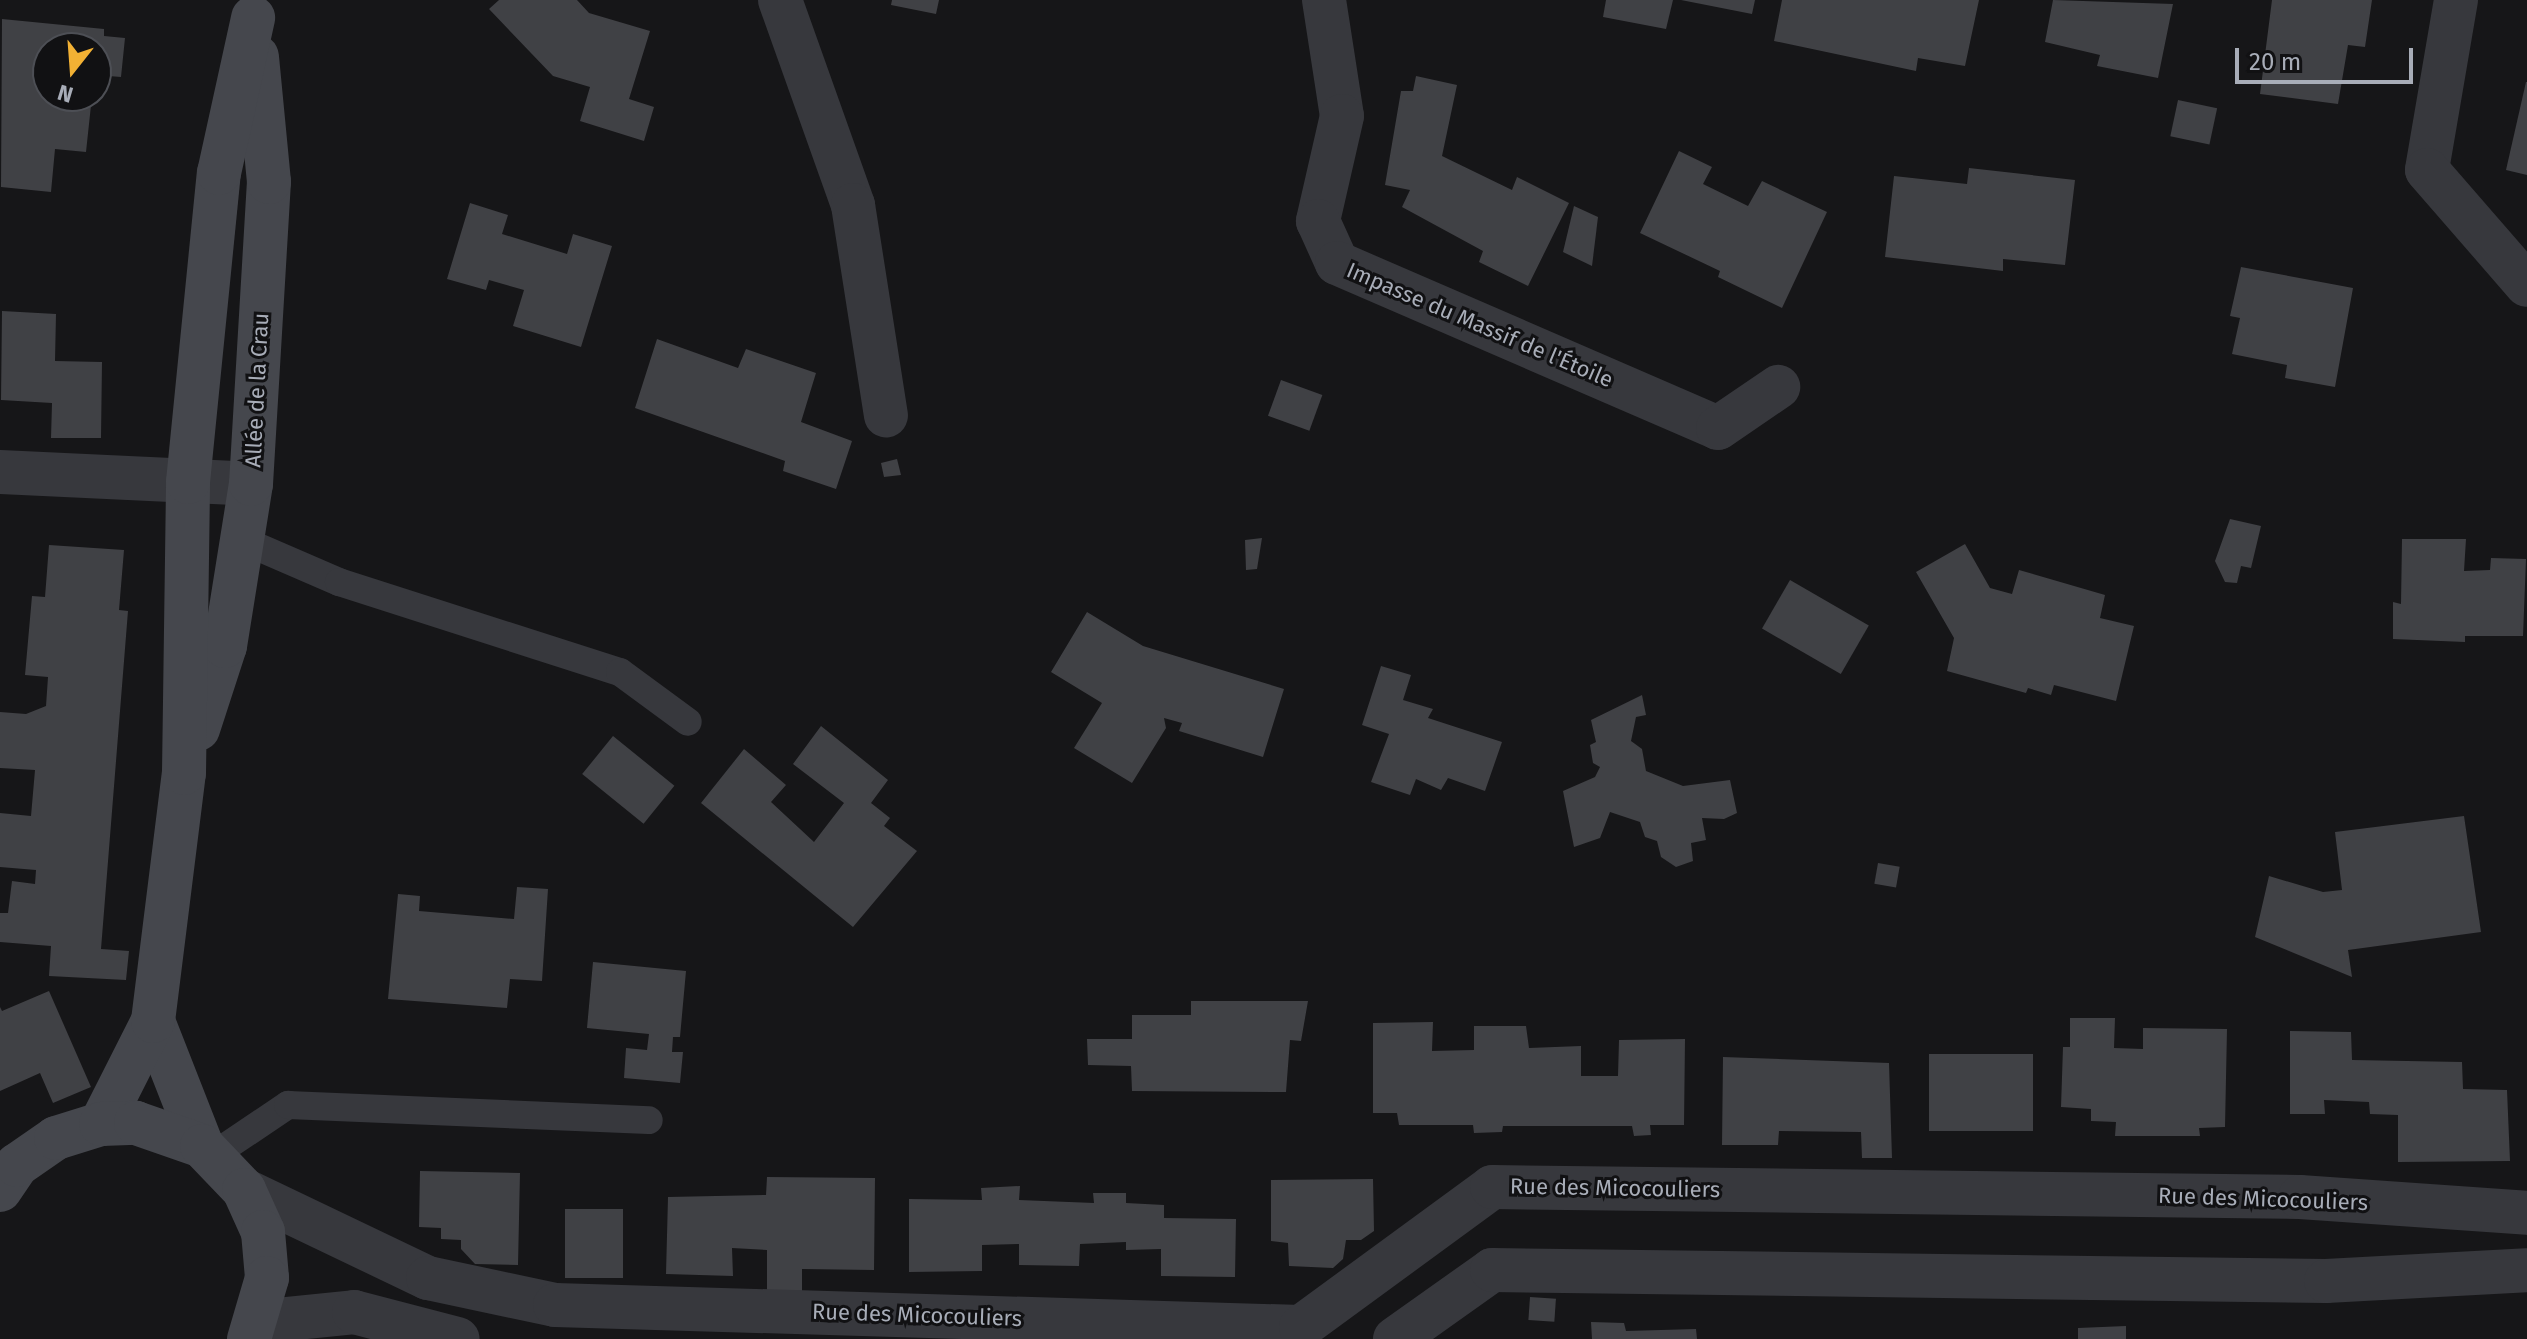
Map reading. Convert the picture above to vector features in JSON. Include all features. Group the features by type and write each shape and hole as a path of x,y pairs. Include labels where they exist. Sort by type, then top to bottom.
{"street":[{"path":"780,0 853,205 886,415"},
{"name":"Impasse du Massif de l'Étoile","path":"1324,0 1342,116 1318,221 1337,263 1718,428 1778,387"},
{"path":"2456,0 2427,170 2527,285"},
{"path":"101,1124 153,1021 184,773 188,482 219,173 254,9"},
{"name":"Allée de la Crau","path":"184,773 225,646 251,484 269,182 254,9"},
{"path":"0,472 251,484"},
{"path":"153,1021 207,1151 244,1190 263,1232 266,1262 253,1330 354,1312 458,1339"},
{"path":"0,1190 17,1165 56,1138 101,1124 136,1123 207,1151"},
{"name":"Rue des Micocouliers","path":"244,1190 428,1278 555,1305 1301,1327 1492,1187 2300,1197 2527,1213"},
{"path":"1395,1339 1492,1270 2326,1281 2527,1270"}],"lane":[{"path":"242,540 339,582 620,672 688,722"},
{"path":"207,1151 288,1105 649,1120"}],"building":[{"path":"499,0 577,0 589,13 650,31 629,99 654,107 644,141 580,121 590,87 553,76 489,9"},
{"path":"892,0 939,0 936,14 891,5"},
{"path":"1606,0 1673,0 1666,29 1603,17"},
{"path":"1681,0 1755,0 1752,14"},
{"path":"1782,0 1979,0 1965,66 1918,58 1916,71 1774,41"},
{"path":"2053,0 2173,4 2158,78 2097,66 2100,55 2045,42"},
{"path":"2272,0 2372,0 2365,47 2348,45 2338,104 2260,94"},
{"path":"2,19 104,29 104,32 32,32 32,112 90,112 86,152 55,149 51,192 1,187"},
{"path":"112,37 125,38 121,77 112,76"},
{"path":"1416,76 1457,85 1442,156 1512,190 1517,177 1569,203 1528,286 1479,262 1483,251 1402,207 1410,190 1385,185 1401,91 1413,91"},
{"path":"2527,82 2527,175 2506,170"},
{"path":"2178,100 2217,108 2209,145 2170,136"},
{"path":"1679,151 1712,167 1703,184 1748,206 1762,181 1827,212 1782,308 1718,277 1720,271 1640,233"},
{"path":"1969,168 2075,180 2065,265 2003,259 2003,271 1885,257 1894,176 1967,184"},
{"path":"470,203 508,215 502,234 567,254 573,234 612,246 581,347 513,326 524,290 489,280 486,290 447,279"},
{"path":"1574,206 1598,217 1592,266 1563,252"},
{"path":"2241,267 2353,288 2335,387 2285,378 2287,365 2232,354 2240,318 2230,316"},
{"path":"2,311 56,314 55,361 102,362 101,438 51,438 52,403 1,400"},
{"path":"657,339 738,368 746,349 816,373 801,422 852,441 836,489 783,471 785,461 635,408"},
{"path":"1281,380 1322,395 1309,431 1268,416"},
{"path":"897,459 901,475 884,477 881,463"},
{"path":"2230,519 2261,526 2251,568 2241,566 2237,583 2225,582 2215,561"},
{"path":"1262,538 1257,569 1246,570 1245,540"},
{"path":"2402,539 2466,539 2464,571 2490,570 2491,558 2526,559 2523,636 2465,636 2465,642 2393,639 2393,602 2401,604"},
{"path":"1965,544 1990,588 2012,594 2019,570 2105,595 2100,618 2134,626 2116,701 2054,685 2051,695 2028,688 2026,693 1947,671 1954,638 1916,572"},
{"path":"49,545 124,550 119,610 128,611 101,949 129,951 126,980 49,976 51,946 0,942 0,913 8,913 12,881 35,884 36,870 0,867 0,813 31,816 35,770 0,768 0,712 26,714 46,706 48,677 25,675 32,596 45,597"},
{"path":"1790,580 1869,626 1841,674 1762,628"},
{"path":"1087,612 1143,646 1284,689 1263,757 1179,731 1182,723 1164,718 1166,728 1132,783 1074,748 1102,703 1051,672"},
{"path":"1381,666 1411,675 1403,700 1433,709 1428,718 1502,742 1485,791 1448,778 1441,790 1416,779 1410,795 1371,782 1389,734 1362,725"},
{"path":"1642,695 1646,715 1636,717 1631,741 1642,749 1646,771 1683,786 1730,780 1737,813 1724,819 1702,818 1706,840 1691,843 1693,861 1676,867 1661,857 1657,841 1645,837 1640,822 1610,812 1600,838 1574,847 1563,791 1595,777 1600,767 1593,763 1590,745 1596,742 1591,720"},
{"path":"821,726 888,780 871,803 890,818 884,826 917,851 853,927 701,803 744,749 786,785 771,802 814,842 844,803 793,764"},
{"path":"613,736 674,786 644,824 582,774"},
{"path":"2464,816 2481,932 2348,950 2352,977 2255,937 2269,876 2323,892 2342,890 2335,832"},
{"path":"1878,863 1900,867 1896,888 1874,884"},
{"path":"517,887 548,889 542,981 510,979 507,1008 388,999 398,894 420,896 419,911 514,919"},
{"path":"593,962 686,971 680,1037 673,1037 672,1052 683,1052 680,1083 624,1078 626,1048 647,1050 649,1034 587,1028"},
{"path":"49,991 91,1087 53,1103 40,1073 0,1091 0,1007 2,1011"},
{"path":"1191,1001 1308,1001 1301,1041 1290,1040 1286,1092 1132,1091 1131,1066 1088,1065 1087,1039 1132,1039 1132,1015 1191,1015"},
{"path":"2070,1018 2115,1018 2114,1048 2143,1049 2143,1028 2227,1029 2225,1127 2199,1128 2200,1136 2115,1136 2116,1122 2091,1121 2091,1109 2061,1107 2063,1047 2070,1047"},
{"path":"1433,1022 1432,1051 1474,1050 1474,1026 1526,1026 1529,1048 1581,1046 1581,1076 1618,1076 1619,1040 1685,1039 1684,1125 1650,1125 1651,1135 1634,1136 1632,1126 1503,1126 1502,1132 1474,1133 1473,1125 1399,1125 1397,1113 1373,1113 1373,1023"},
{"path":"2290,1031 2351,1032 2352,1060 2462,1062 2463,1089 2507,1090 2510,1161 2398,1162 2398,1115 2370,1114 2369,1102 2324,1100 2325,1114 2290,1114"},
{"path":"1929,1054 2033,1054 2033,1131 1929,1131"},
{"path":"1723,1057 1889,1063 1892,1158 1862,1158 1861,1132 1779,1131 1778,1145 1722,1145"},
{"path":"420,1171 520,1173 518,1265 475,1264 461,1249 461,1240 441,1239 441,1228 419,1227"},
{"path":"767,1177 875,1178 874,1270 802,1269 802,1293 767,1293 767,1250 732,1248 733,1276 666,1274 668,1197 766,1195"},
{"path":"1373,1179 1374,1231 1361,1240 1346,1240 1343,1259 1333,1268 1289,1266 1288,1243 1271,1241 1271,1180"},
{"path":"1020,1186 1019,1200 1094,1203 1093,1193 1126,1193 1126,1203 1164,1205 1164,1218 1236,1219 1235,1277 1161,1276 1161,1249 1126,1250 1126,1242 1080,1244 1079,1266 1019,1265 1019,1244 982,1245 982,1271 909,1272 909,1199 982,1200 981,1188"},
{"path":"565,1209 623,1209 623,1278 565,1278"},
{"path":"1530,1297 1556,1299 1554,1322 1528,1320"},
{"path":"1591,1322 1624,1323 1626,1331 1696,1329 1697,1339 1592,1339"},
{"path":"2126,1326 2126,1339 2078,1339 2078,1328"}]}
